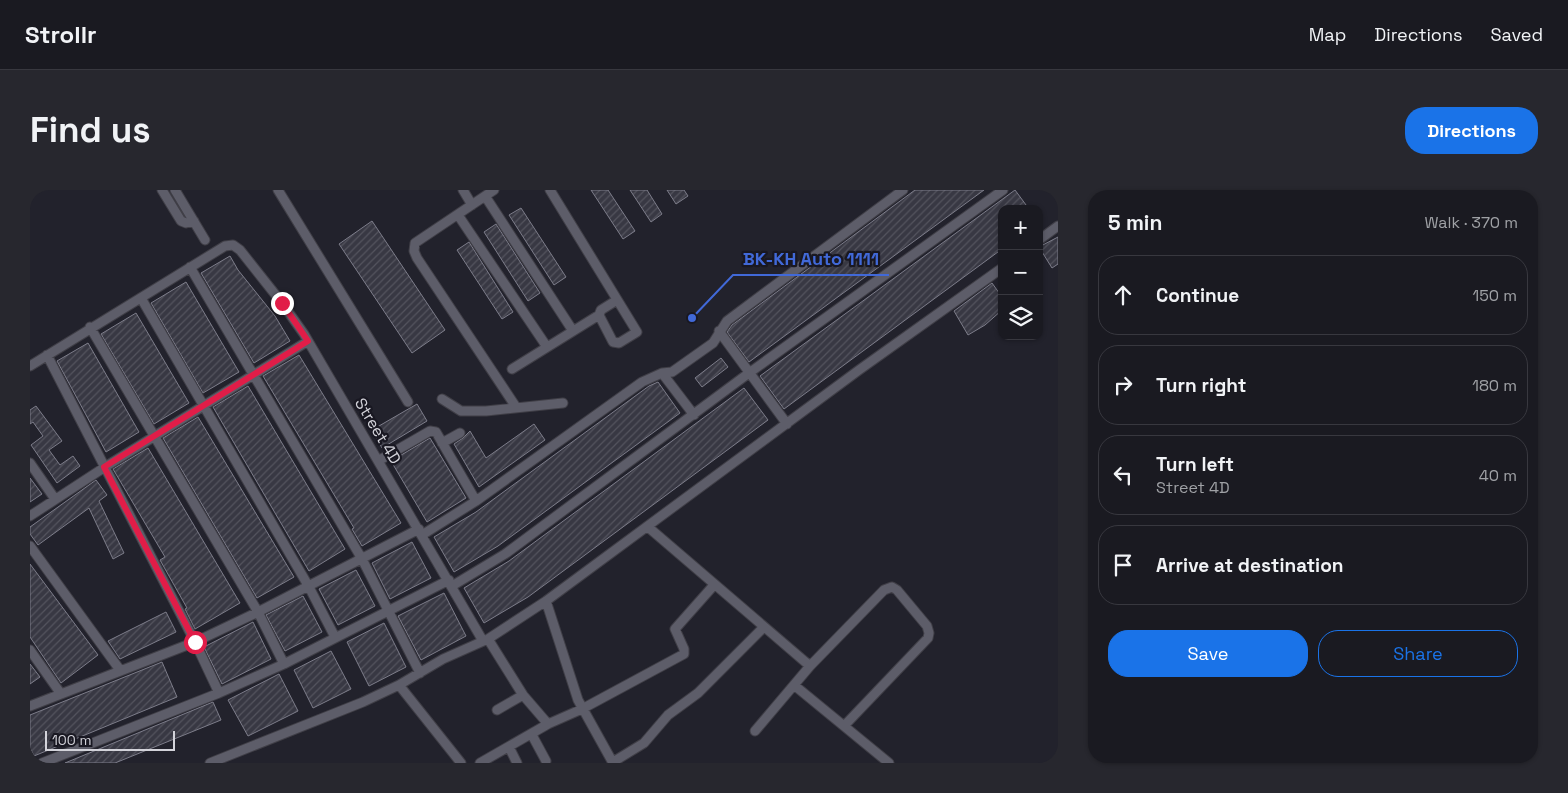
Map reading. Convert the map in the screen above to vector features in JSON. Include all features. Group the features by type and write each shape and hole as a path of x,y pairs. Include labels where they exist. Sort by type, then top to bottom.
{"street":[{"path":"162,190 181,221 186,223 194,221"},
{"path":"175,190 206,240"},
{"path":"278,190 408,402"},
{"path":"463,190 472,204"},
{"path":"494,190 415,243 414,251 516,408"},
{"path":"550,190 637,332 619,343 613,342 599,315"},
{"path":"30,706 195,642 362,559 421,532 476,501 642,382 662,372 672,372 714,343 719,331 727,321 903,190"},
{"path":"42,763 219,693 284,664 389,610 451,583 505,554 749,373 1003,190"},
{"path":"485,196 573,331"},
{"path":"458,214 547,347"},
{"path":"1043,237 1058,226"},
{"name":"Street 4D","path":"190,267 225,246 233,245 240,250 282,303 308,341 485,640 523,695 548,724"},
{"path":"30,366 90,327 190,267 362,559 420,673"},
{"path":"210,763 233,759 399,685 443,659 485,640 546,601 998,271"},
{"path":"140,298 309,586 335,637"},
{"path":"512,369 599,315 601,310 617,300"},
{"path":"90,327 258,612 284,664"},
{"path":"719,331 787,424"},
{"path":"30,516 104,467 308,341"},
{"path":"47,355 195,642 219,693"},
{"path":"662,372 694,414"},
{"path":"442,399 461,411 486,411 563,403"},
{"path":"378,461 430,431 436,432 476,501"},
{"path":"442,443 460,433"},
{"path":"30,463 55,499"},
{"path":"648,527 810,666"},
{"path":"30,546 120,670"},
{"path":"480,763 532,735 548,724 582,709 684,654 684,649 675,629 714,585"},
{"path":"755,730 810,666 884,590 892,587 897,590 927,626 928,638 844,726"},
{"path":"546,601 563,649 571,682 582,709 613,763 644,743 668,715 698,693 764,627"},
{"path":"30,650 61,694"},
{"path":"399,685 461,763"},
{"path":"794,685 888,763"},
{"path":"497,710 523,695"},
{"path":"532,735 546,761"},
{"path":"509,747 517,763"}],"building":[{"path":"591,190 608,190 635,231 623,239"},
{"path":"630,190 647,190 662,214 651,222"},
{"path":"667,190 684,190 688,196 676,204"},
{"path":"915,190 984,190 749,362 727,332 732,325"},
{"path":"1015,190 1026,205 998,205 998,252 784,409 760,376"},
{"path":"521,208 566,277 554,285 509,215"},
{"path":"372,221 445,330 412,353 339,244"},
{"path":"496,224 540,293 528,301 484,232"},
{"path":"1058,237 1058,264 1052,268 1043,253 1043,245"},
{"path":"469,242 513,312 502,319 457,250"},
{"path":"230,256 238,270 275,316 290,341 254,363 201,273"},
{"path":"186,282 239,372 203,393 151,303"},
{"path":"992,283 998,291 998,314 985,325 968,335 954,311"},
{"path":"136,313 189,403 154,424 101,334"},
{"path":"88,343 139,432 106,452 57,361"},
{"path":"299,355 401,523 362,546 352,529 354,528 263,376"},
{"path":"721,358 728,367 702,387 695,378"},
{"path":"658,382 680,413 498,546 454,572 434,537 476,512 649,386"},
{"path":"248,386 345,549 309,571 213,407"},
{"path":"744,388 768,420 528,597 484,623 464,588 509,561"},
{"path":"417,404 427,421 382,448 372,430"},
{"path":"36,406 62,441 49,450 60,465 73,456 80,466 57,483 31,445 43,436 33,422 30,424 30,410"},
{"path":"198,417 294,577 257,598 163,438"},
{"path":"534,424 545,440 479,487 454,444 470,431 486,458"},
{"path":"430,438 466,498 427,522 391,461"},
{"path":"148,448 240,603 195,629 185,609 187,608 160,560 165,557 113,469"},
{"path":"30,478 42,494 30,502"},
{"path":"96,480 107,495 99,501 124,553 113,559 89,508 38,545 30,534 30,527"},
{"path":"412,542 431,578 390,599 372,563"},
{"path":"30,564 98,655 61,683 30,637"},
{"path":"356,570 375,606 338,625 319,589"},
{"path":"444,593 466,636 421,660 398,616"},
{"path":"303,596 322,632 285,651 266,615"},
{"path":"166,612 176,632 120,659 108,641"},
{"path":"253,622 271,659 222,684 204,647"},
{"path":"384,623 406,667 369,686 347,642"},
{"path":"331,651 351,689 313,708 294,670"},
{"path":"162,662 177,697 34,756 30,748 30,715"},
{"path":"30,664 40,677 30,684"},
{"path":"279,674 298,711 248,736 228,700"},
{"path":"213,702 221,720 115,763 65,763"}],"place":[{"name":"BK-KH Auto 1111","path":"692,318"}],"route":[{"path":"195,642 104,467 308,341 282,303"}]}
